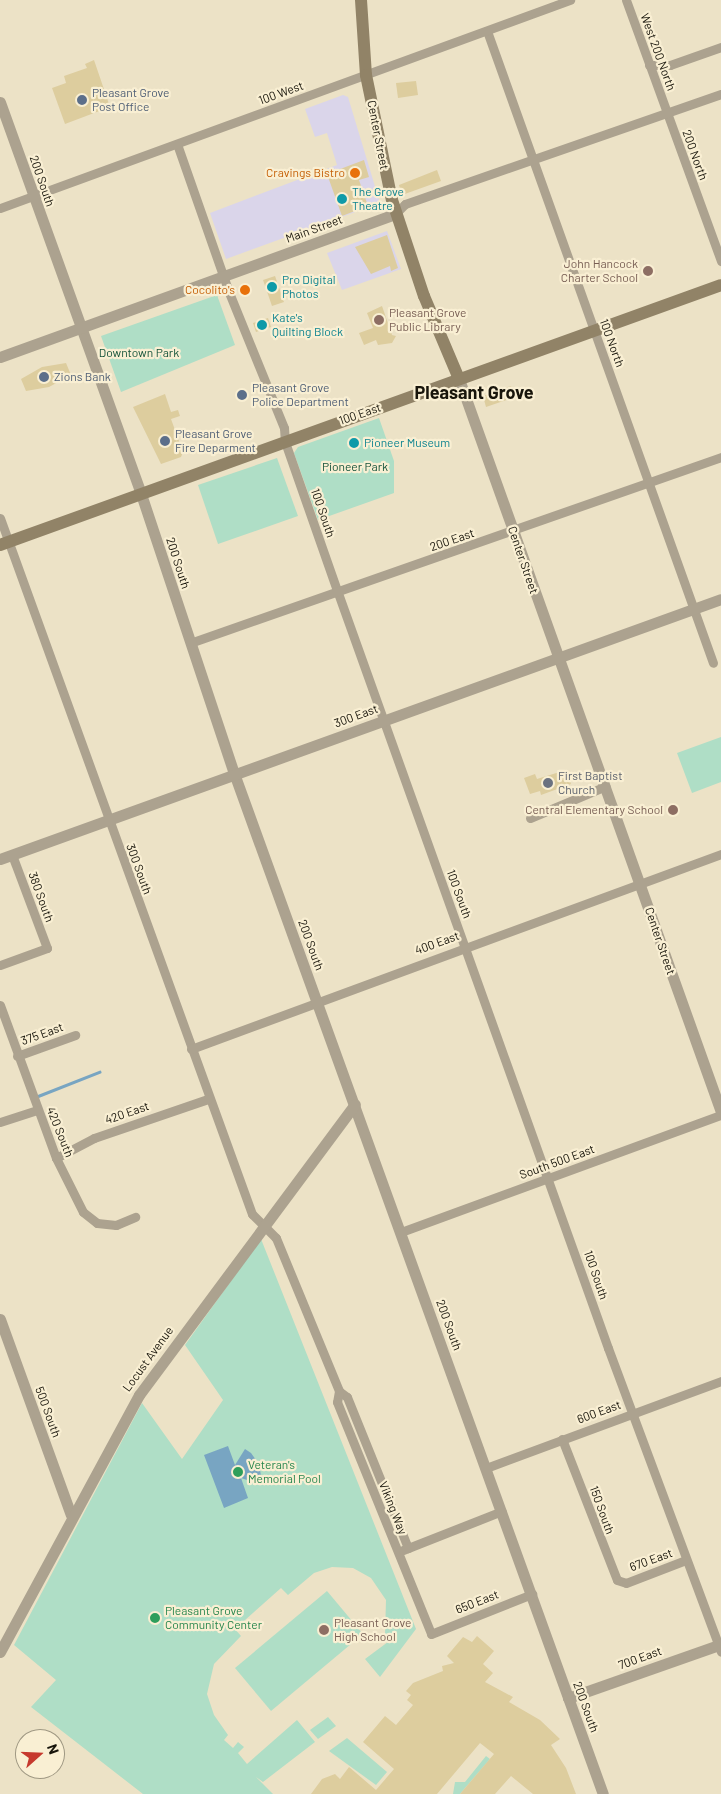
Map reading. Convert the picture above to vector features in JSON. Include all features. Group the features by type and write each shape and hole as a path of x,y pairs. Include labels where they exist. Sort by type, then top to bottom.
{"main road":[{"name":"Center Street","path":"361,0 366,75 396,214 459,379"},
{"name":"100 East","path":"4,543 721,285"}],"street":[{"name":"100 West","path":"0,208 570,0"},
{"name":"West 200 North","path":"626,0 667,113"},
{"name":"100 North","path":"487,31 713,663"},
{"path":"649,65 670,65 721,47"},
{"name":"Main Street","path":"0,357 396,214 405,204 532,158 721,94"},
{"name":"200 South","path":"0,102 140,494 235,776 604,1794"},
{"name":"200 North","path":"667,113 721,261"},
{"name":"100 South","path":"177,144 224,277 261,365 284,428 285,442 464,947 549,1178 632,1413 720,1647"},
{"name":"Center Street","path":"459,379 606,786 721,1113"},
{"name":"200 East","path":"190,642 514,532 721,457"},
{"name":"300 South","path":"0,518 4,543 107,819 208,1099 252,1214 263,1224"},
{"name":"300 East","path":"0,859 107,819 235,776 721,599"},
{"path":"530,818 606,786"},
{"name":"400 East","path":"191,1049 721,854"},
{"name":"380 South","path":"0,965 47,948 12,855"},
{"name":"420 South","path":"0,1004 17,1056 56,1158 83,1212 97,1223 116,1225 135,1217"},
{"name":"375 East","path":"17,1056 75,1036"},
{"name":"420 East","path":"56,1158 94,1138 208,1099"},
{"name":"Locust Avenue","path":"0,1652 71,1514 139,1395 263,1224 355,1104"},
{"path":"0,1122 37,1110"},
{"name":"South 500 East","path":"401,1232 721,1113"},
{"name":"Viking Way","path":"263,1224 276,1238 293,1275 340,1390 347,1397 408,1548"},
{"name":"500 South","path":"0,1318 71,1514"},
{"name":"600 East","path":"486,1468 721,1380"},
{"name":"Viking Way","path":"340,1390 337,1402 431,1634"},
{"name":"150 South","path":"562,1439 613,1577 624,1583"},
{"path":"398,1552 502,1512"},
{"name":"670 East","path":"624,1583 686,1560"},
{"name":"650 East","path":"431,1634 532,1594"},
{"name":"700 East","path":"568,1698 720,1647"}],"shaded area":[{"path":"343,95 348,97 380,203 226,259 210,213 337,165 327,133 315,137 305,109"},
{"path":"387,231 401,269 342,290 327,253"}],"green space":[{"name":"Downtown Park","path":"217,295 235,345 121,392 101,336"},
{"name":"Pioneer Park","path":"379,418 394,461 394,493 318,520 294,453 298,447"},
{"name":"Pioneer Park","path":"277,458 298,516 218,544 198,485"},
{"path":"721,737 721,782 692,793 677,753"},
{"path":"261,1239 416,1629 380,1677 365,1659 396,1636 385,1634 386,1600 371,1578 353,1568 332,1567 314,1573 288,1595 281,1588 235,1629 241,1636 214,1664 207,1694 214,1715 228,1735 224,1740 233,1748 238,1742 244,1747 238,1753 247,1764 297,1720 315,1742 263,1782 256,1777 273,1794 143,1794 65,1733 65,1729 59,1729 31,1707 56,1680 14,1645 142,1403 182,1459 223,1400 185,1345"},
{"path":"327,1591 363,1634 271,1711 235,1668"},
{"path":"328,1717 336,1726 318,1739 310,1730"},
{"path":"347,1738 387,1772 376,1785 329,1751"},
{"path":"486,1756 490,1759 460,1794 453,1794 455,1782 465,1782"}],"water":[{"path":"228,1446 235,1465 245,1449 251,1453 259,1464 261,1476 259,1484 241,1478 248,1498 224,1508 204,1455"}],"building":[{"name":"Pleasant Grove Post Office","path":"94,60 110,107 65,124 52,88 66,83 64,76 87,68 85,64"},
{"path":"416,81 418,95 398,98 396,83"},
{"path":"364,160 369,177 359,180 368,206 342,216 327,174"},
{"path":"437,170 441,181 402,195 399,185"},
{"path":"387,235 398,268 391,271 390,266 371,274 355,247"},
{"name":"Pro Digital Photos","path":"275,276 284,302 272,306 263,280"},
{"name":"Pleasant Grove Public Library","path":"382,306 392,335 396,336 392,343 378,345 376,340 364,345 359,333 373,328 367,313"},
{"name":"Kate's Quilting Block","path":"268,318 271,327 256,332 253,323"},
{"name":"Zions Bank","path":"66,363 71,375 49,387 26,391 21,379 42,367"},
{"path":"511,386 515,397 486,407 483,396"},
{"name":"Pleasant Grove Fire Deparment","path":"165,394 171,412 178,410 180,416 171,419 183,452 181,457 161,464 133,407"},
{"name":"First Baptist Church","path":"566,770 571,784 541,795 540,791 530,794 524,778 535,774 537,779"},
{"name":"Pleasant Grove High School","path":"477,1636 494,1651 483,1664 493,1673 485,1682 513,1697 509,1702 540,1720 560,1739 551,1745 566,1768 576,1794 533,1794 511,1776 495,1794 460,1794 494,1754 480,1743 437,1794 311,1794 322,1779 335,1774 340,1779 349,1767 376,1790 394,1769 363,1742 385,1716 396,1725 413,1705 407,1700 411,1695 406,1691 413,1683 443,1671 442,1666 454,1663 447,1656 463,1637 472,1642"}],"waterway":[{"path":"38,1096 99,1072"}],"place":[{"name":"Pleasant Grove Post Office","path":"82,100"},
{"name":"Cravings Bistro","path":"355,173"},
{"name":"The Grove Theatre","path":"342,199"},
{"name":"John Hancock Charter School","path":"648,271"},
{"name":"Pro Digital Photos","path":"272,287"},
{"name":"Cocolito's","path":"245,290"},
{"name":"Pleasant Grove Public Library","path":"379,320"},
{"name":"Kate's Quilting Block","path":"262,325"},
{"name":"Zions Bank","path":"44,377"},
{"name":"Pleasant Grove Police Department","path":"242,395"},
{"name":"Pleasant Grove Fire Deparment","path":"165,441"},
{"name":"Pioneer Museum","path":"354,443"},
{"name":"First Baptist Church","path":"548,783"},
{"name":"Central Elementary School","path":"673,810"},
{"name":"Veteran's Memorial Pool","path":"238,1472"},
{"name":"Pleasant Grove Community Center","path":"155,1618"},
{"name":"Pleasant Grove High School","path":"324,1630"}],"district":[{"name":"Pleasant Grove","path":"474,392"}]}
